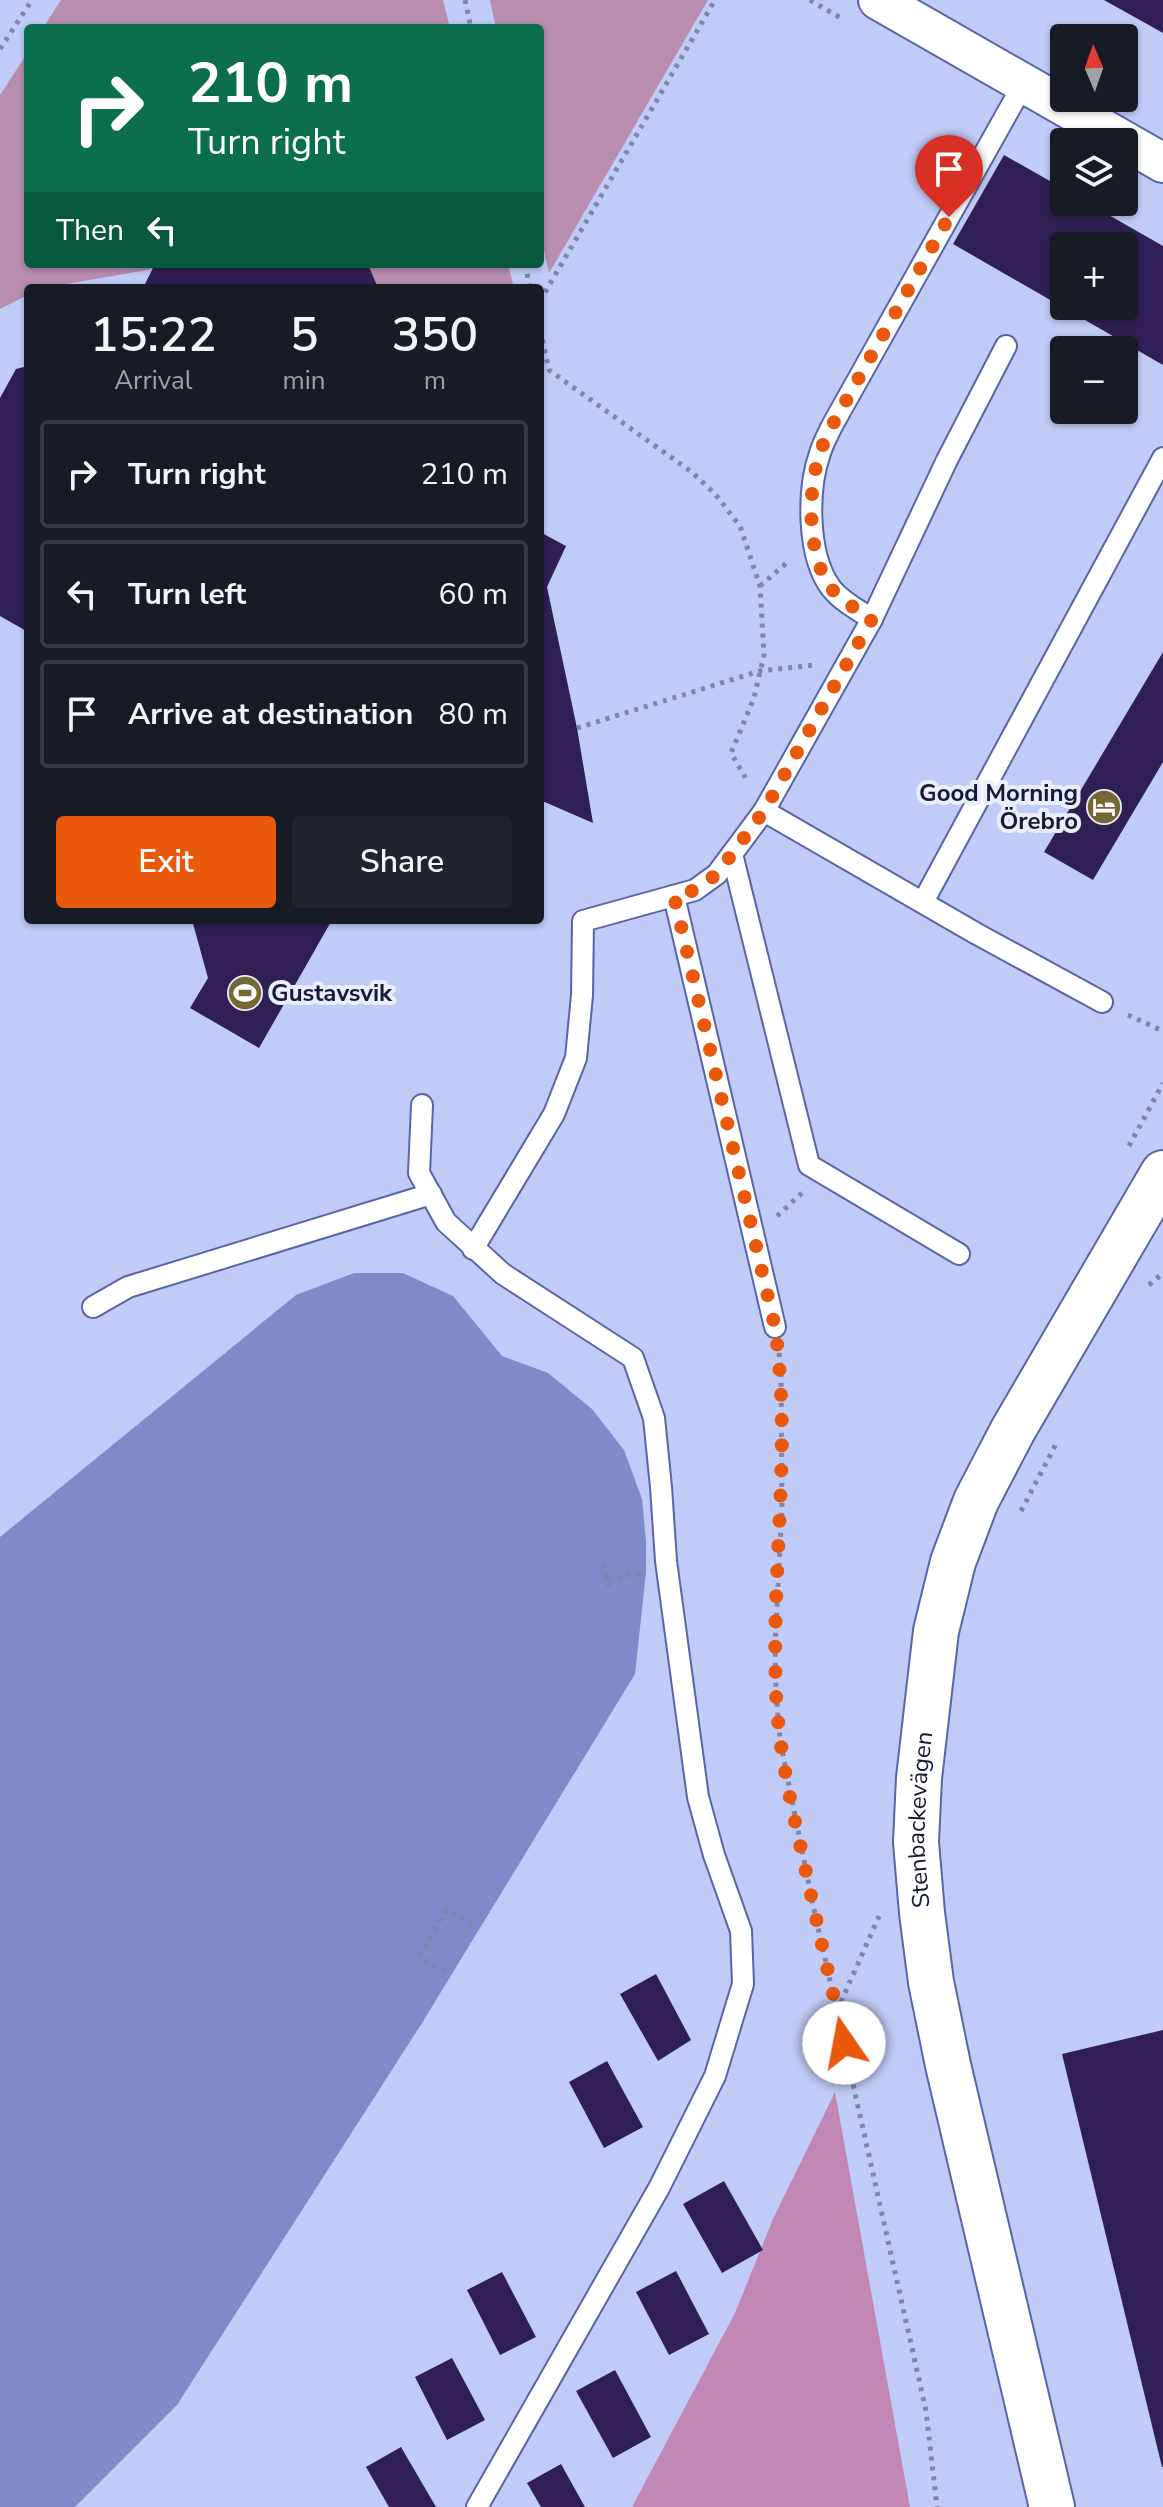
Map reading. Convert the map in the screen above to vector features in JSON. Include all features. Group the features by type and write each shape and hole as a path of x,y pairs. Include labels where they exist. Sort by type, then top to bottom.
{"street":[{"path":"878,0 1163,163"},
{"name":"Stenbackevägen","path":"1052,2507 931,1982 916,1842 919,1778 936,1631 953,1562 976,1501 1013,1430 1163,1173"}],"lane":[{"path":"872,619 832,589 815,550 812,499 819,454 1024,83"},
{"path":"473,1249 554,1114 576,1058 582,995 583,921 695,890 717,874 764,811 872,619 947,460 1006,346"},
{"path":"923,902 1163,458"},
{"path":"764,811 1102,1002"},
{"path":"732,854 809,1165 959,1254"},
{"path":"674,896 775,1327"},
{"path":"422,1105 419,1173 446,1222 503,1274 633,1358 654,1418 666,1561 698,1797 714,1855 741,1931 743,1984 715,2076 659,2188 477,2507"},
{"path":"93,1307 128,1287 431,1194"}],"path":[{"path":"0,49 32,0"},
{"path":"465,0 470,24"},
{"path":"544,294 715,0"},
{"path":"544,348 549,370 693,473 716,495 740,526 760,586 764,655 754,698 731,753 764,811"},
{"path":"577,728 760,671 848,661"},
{"path":"1102,1002 1163,1031"},
{"path":"754,1238 823,1172"},
{"path":"1143,1295 1151,1282 1163,1273"},
{"path":"775,1327 781,1368 782,1508 775,1646 780,1740 810,1890 926,2411 937,2507"},
{"path":"1018,1516 1060,1437"},
{"path":"604,1564 610,1594"},
{"path":"607,1579 646,1572"},
{"path":"445,1971 419,1957 446,1910 476,1926"}],"shaded area":[{"path":"61,0 443,0 449,24 46,24"},
{"path":"490,0 708,0 549,273 544,250 544,24 495,24"},
{"path":"24,58 24,268 153,269 66,284 24,284 24,297 0,309 0,95"},
{"path":"370,268 509,268 513,284 376,284"},
{"path":"835,2092 910,2507 632,2507 735,2313 773,2219"}],"water":[{"path":"354,1273 403,1273 453,1296 502,1356 548,1373 592,1409 624,1450 642,1499 646,1541 646,1572 635,1674 422,2023 177,2405 75,2507 0,2507 0,1537 296,1295"}],"building":[{"path":"1104,0 1163,0 1163,33"},
{"path":"1004,155 1050,181 1050,216 1110,216 1163,246 1163,365 1138,351 1138,336 1113,336 1085,320 1138,320 1138,232 1050,232 1050,300 953,244"},
{"path":"153,268 370,268 376,284 145,284"},
{"path":"24,367 24,630 0,616 0,398 16,369"},
{"path":"544,534 566,546 547,587 577,728 593,823 544,802"},
{"name":"Good Morning Örebro","path":"1163,652 1163,762 1093,880 1044,852"},
{"name":"Gustavsvik","path":"193,924 330,924 259,1048 190,1008 208,978"},
{"path":"656,1974 691,2040 658,2061 620,1994"},
{"path":"1163,2030 1163,2467 1162,2467 1062,2054"},
{"path":"607,2061 643,2127 604,2148 569,2082"},
{"path":"724,2181 763,2250 722,2273 683,2204"},
{"path":"676,2271 709,2334 669,2355 636,2292"},
{"path":"502,2272 536,2337 500,2355 467,2290"},
{"path":"452,2358 485,2420 447,2440 415,2377"},
{"path":"615,2370 651,2437 613,2458 576,2391"},
{"path":"401,2447 436,2507 389,2507 366,2467"},
{"path":"561,2464 585,2507 541,2507 527,2483"}],"place":[{"name":"Good Morning Örebro","path":"1104,807"},
{"name":"Gustavsvik","path":"245,993"}],"route":[{"path":"844,2043 780,1740 775,1646 782,1508 781,1368 775,1327 674,896 695,890 717,874 764,811 872,619 843,600 824,575 815,550 813,531 815,474 819,454 833,424 949,217"}]}
